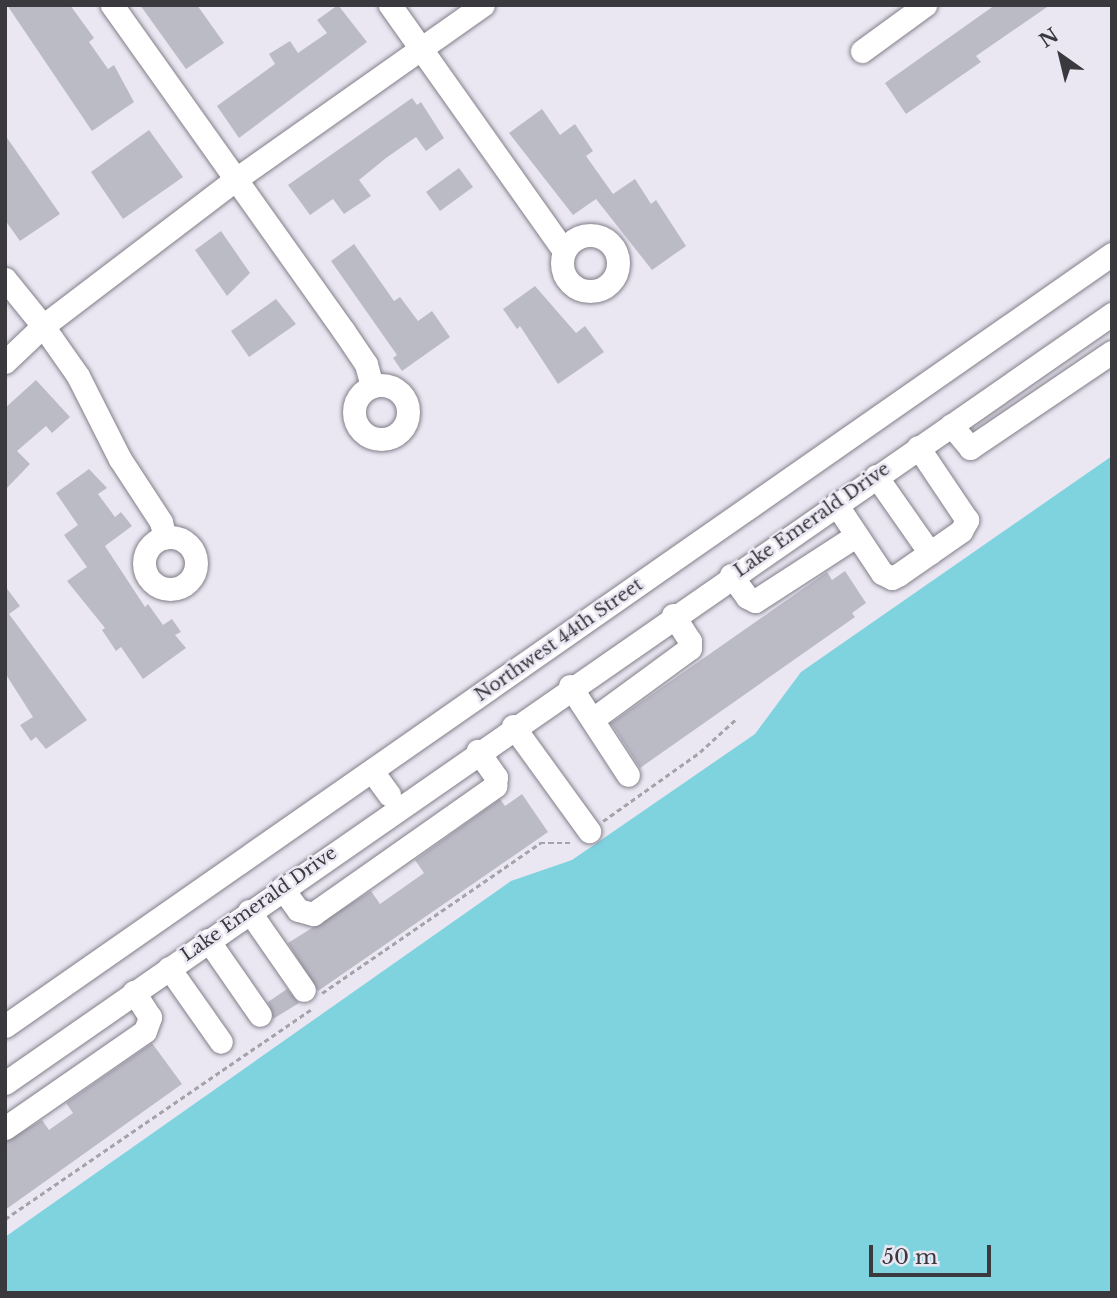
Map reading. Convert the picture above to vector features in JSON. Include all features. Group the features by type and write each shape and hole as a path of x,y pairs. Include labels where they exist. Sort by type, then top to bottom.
{"street":[{"path":"112,5 366,364 372,386"},
{"path":"390,5 564,251"},
{"path":"5,362 43,326 236,179 483,5"},
{"path":"862,51 925,5"},
{"name":"Northwest 44th Street","path":"5,1026 1112,254"},
{"path":"5,279 43,326 78,376 120,459 161,522 165,538"},
{"name":"Lake Emerald Drive","path":"5,1083 570,686 1112,314"},
{"path":"951,425 971,448 1112,352"},
{"path":"836,503 887,578 898,575 961,531 967,520 918,447"},
{"path":"876,476 930,553"},
{"path":"731,575 747,597 755,601 857,535"},
{"path":"593,719 690,648 690,641 673,615"},
{"path":"570,686 628,775"},
{"path":"513,726 589,831"},
{"path":"282,888 308,916 495,786 496,777 478,751"},
{"path":"372,771 388,794"},
{"path":"378,820 400,852"},
{"path":"249,911 314,997"},
{"path":"208,940 260,1015"},
{"path":"169,968 221,1042"},
{"path":"5,1128 145,1031 149,1017 134,992"},
{"path":"31,1065 53,1096"}],"path":[{"path":"5,1219 314,997 540,843 570,845 700,752 736,719"}],"water":[{"path":"1112,456 1112,1293 5,1293 5,1237 511,881 572,860 755,734 801,672"}],"building":[{"path":"7,5 70,5 94,38 89,42 108,69 114,65 134,102 92,131"},
{"path":"140,5 197,5 224,43 186,69"},
{"path":"338,5 367,42 239,138 217,106 275,64 269,54 290,41 298,53 327,33 317,20"},
{"path":"995,5 1050,5 976,56 981,62 906,114 885,83"},
{"path":"412,98 417,105 421,102 444,138 426,151 416,137 386,158 359,180 371,196 344,214 333,199 310,215 288,185"},
{"path":"542,109 560,135 575,124 593,151 586,156 613,194 635,179 651,204 656,200 686,246 652,270 596,199 573,215 509,133"},
{"path":"149,130 183,177 123,219 91,172"},
{"path":"5,135 60,214 20,241 5,220"},
{"path":"459,168 473,187 440,211 426,192"},
{"path":"221,231 250,273 227,296 195,250"},
{"path":"354,244 394,301 400,297 418,321 432,311 450,337 402,371 393,358 397,355 331,261"},
{"path":"535,286 576,333 585,326 604,352 558,384 520,326 517,329 503,309"},
{"path":"276,299 296,324 249,357 231,331"},
{"path":"36,380 70,417 52,433 46,426 17,451 30,464 5,490 5,408"},
{"path":"89,469 107,488 98,494 115,517 121,512 132,526 105,546 145,607 148,604 163,625 172,619 181,632 175,635 186,648 143,679 121,647 116,651 102,630 105,628 67,581 87,567 64,535 78,525 56,493"},
{"path":"845,571 866,603 852,613 855,617 640,768 611,723 827,572 832,580"},
{"path":"5,586 20,606 9,614 87,720 46,749 36,737 31,741 20,725 33,717 5,673"},
{"path":"522,794 548,832 318,991 288,943 371,891 380,904 424,873 415,860 500,799 505,806"},
{"path":"287,989 299,1003 273,1019 268,1002"},
{"path":"152,1043 182,1084 5,1210 5,1142 42,1120 49,1130 73,1113 66,1103"}]}
